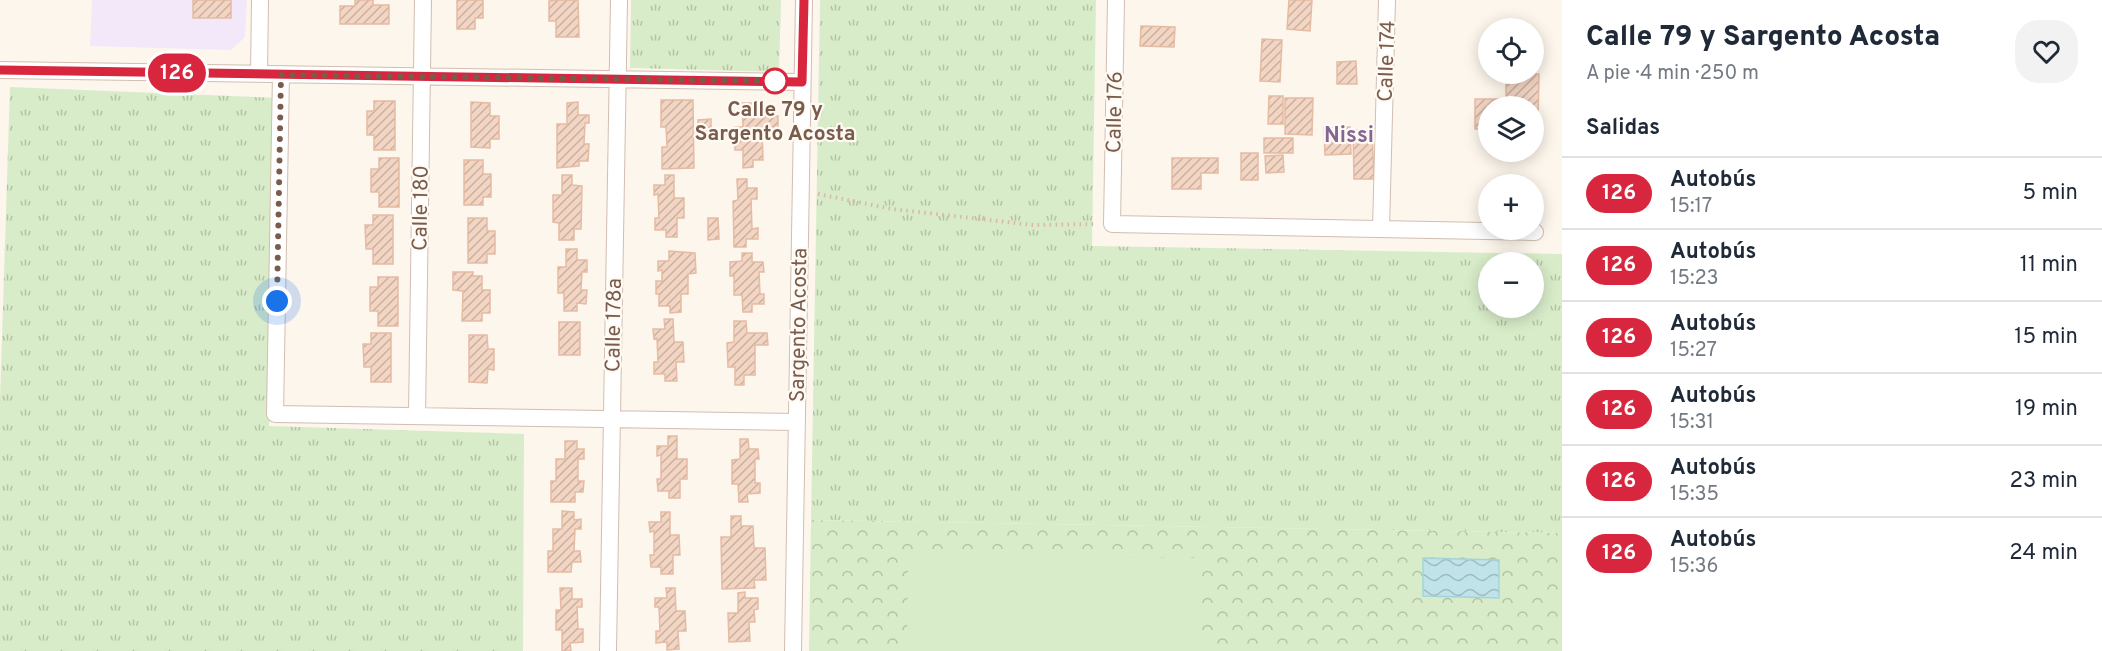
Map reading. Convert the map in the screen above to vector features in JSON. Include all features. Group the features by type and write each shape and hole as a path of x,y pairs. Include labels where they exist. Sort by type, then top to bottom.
{"street":[{"path":"259,74 260,0"},
{"name":"Calle 180","path":"417,416 423,0"},
{"name":"Calle 178a","path":"608,651 619,0"},
{"name":"Sargento Acosta","path":"793,651 804,0"},
{"name":"Calle 176","path":"1112,224 1116,0"},
{"name":"Calle 174","path":"1381,229 1387,0"},
{"path":"0,70 802,82"},
{"path":"281,75 276,414 797,422"},
{"path":"1112,224 1478,231"}],"path":[{"path":"800,190 892,209 1033,225 1112,224"}],"shaded area":[{"path":"92,0 247,0 245,37 231,50 90,46"}],"green space":[{"path":"631,0 781,0 779,72 630,68"},
{"path":"820,0 1096,0 1092,246 1478,253 1478,318 1544,318 1544,254 1562,254 1562,533 811,520"},
{"path":"10,87 279,98 269,426 524,434 523,651 0,651 0,400"},
{"path":"811,520 1562,533 1562,651 809,651"},
{"path":"908,555 1202,558 1201,651 907,651"}],"water":[{"path":"1423,558 1499,560 1499,598 1423,596"}],"building":[{"path":"193,0 231,0 231,18 193,18"},
{"path":"355,0 373,0 373,5 389,5 389,24 340,24 340,6 355,6"},
{"path":"457,0 483,0 483,18 475,18 475,29 457,29"},
{"path":"578,0 579,37 556,37 556,21 549,21 549,1"},
{"path":"1289,0 1312,0 1310,31 1287,29"},
{"path":"1141,26 1175,27 1174,47 1140,46"},
{"path":"1262,39 1282,40 1280,82 1260,81"},
{"path":"1356,61 1357,84 1337,84 1337,62"},
{"path":"1506,84 1539,84 1539,96 1506,96"},
{"path":"1269,96 1283,96 1283,124 1268,124"},
{"path":"1285,98 1313,98 1312,135 1285,134"},
{"path":"1475,99 1478,99 1478,129 1475,129"},
{"path":"661,100 693,100 694,168 662,169 662,147 667,147 666,127 661,127"},
{"path":"374,101 395,101 395,150 374,150 374,135 367,135 367,111 374,111"},
{"path":"471,102 490,103 490,116 499,116 499,139 490,139 490,148 471,147"},
{"path":"578,102 578,115 589,115 589,123 585,123 584,144 589,144 588,161 579,161 579,166 557,168 557,124 567,124 567,103"},
{"path":"742,103 754,103 755,117 778,116 778,128 762,128 763,160 753,160 753,167 743,168 743,150 735,150 735,127 743,127"},
{"path":"711,119 711,135 698,135 698,120"},
{"path":"1350,127 1351,154 1325,155 1324,128"},
{"path":"1353,130 1372,130 1374,179 1354,179"},
{"path":"1264,138 1293,138 1293,153 1264,153"},
{"path":"1241,153 1258,153 1258,180 1241,180"},
{"path":"1283,155 1284,172 1266,173 1265,156"},
{"path":"379,158 399,158 399,207 379,207 379,192 371,192 371,169 379,169"},
{"path":"1172,158 1218,158 1218,173 1201,173 1201,189 1172,189"},
{"path":"464,160 483,160 483,174 491,174 491,197 483,197 483,205 464,205"},
{"path":"562,175 572,175 572,185 582,186 581,229 574,229 574,240 559,240 559,223 553,222 553,195 562,195"},
{"path":"665,175 674,175 674,198 684,198 684,218 677,218 677,237 666,237 666,230 655,230 655,218 659,218 658,194 654,195 654,185 665,185"},
{"path":"737,179 747,179 747,188 757,188 757,199 751,199 752,229 758,228 758,239 746,239 746,247 734,247 733,201 738,200"},
{"path":"373,215 393,215 393,264 373,264 373,249 366,249 365,225 373,225"},
{"path":"468,218 487,218 487,231 495,231 495,254 487,254 487,263 468,263"},
{"path":"708,218 718,218 719,239 708,240"},
{"path":"566,249 577,249 577,260 587,260 587,272 582,272 581,290 587,290 586,304 577,303 577,311 564,311 564,293 558,293 558,267 566,267"},
{"path":"669,251 695,253 696,273 688,274 688,294 681,294 681,312 670,313 670,306 659,306 659,294 656,294 656,281 662,281 662,270 658,271 658,261 669,261"},
{"path":"742,253 752,253 752,262 763,262 764,272 759,272 760,294 764,294 764,304 752,304 752,312 743,312 742,295 734,295 734,276 730,276 730,262 742,261"},
{"path":"453,272 473,272 473,276 482,276 482,290 490,290 490,313 482,313 482,321 462,321 463,291 453,290"},
{"path":"378,277 398,277 398,326 378,326 378,311 370,311 370,287 378,287"},
{"path":"664,319 673,319 674,342 683,342 684,362 676,362 677,381 665,381 665,374 654,374 654,362 658,362 657,338 654,339 653,329 665,329"},
{"path":"734,321 746,321 747,333 767,333 768,345 755,345 755,375 744,375 744,385 735,385 735,367 728,367 727,343 734,342"},
{"path":"559,322 580,322 580,355 559,355"},
{"path":"371,333 391,333 391,382 371,382 371,367 364,367 363,344 371,344"},
{"path":"469,335 487,335 488,349 494,349 494,370 488,369 487,383 469,382"},
{"path":"668,436 677,436 677,459 687,459 687,479 680,479 680,498 669,498 669,491 658,491 657,479 661,479 661,455 657,456 657,446 668,446"},
{"path":"740,439 748,439 749,449 758,449 759,459 755,459 755,483 760,483 760,493 747,494 748,502 739,502 738,484 732,484 732,460 740,459"},
{"path":"565,441 577,441 577,449 584,449 584,459 578,459 578,481 584,481 583,492 575,492 575,502 551,502 551,481 556,481 556,459 565,459"},
{"path":"562,511 574,512 574,520 581,519 581,529 575,529 574,551 580,551 581,562 572,562 571,572 548,572 548,551 553,551 553,529 562,529"},
{"path":"661,512 670,512 670,535 679,535 680,555 673,555 673,574 661,574 661,567 651,567 650,555 654,555 654,531 650,532 649,522 661,522"},
{"path":"731,516 741,516 741,526 753,526 754,548 765,548 766,580 754,580 755,588 722,589 721,537 731,537"},
{"path":"560,588 572,588 572,599 582,599 582,607 577,607 578,629 583,629 583,642 570,643 571,651 562,651 562,630 556,630 556,610 561,610"},
{"path":"666,588 675,588 676,611 685,611 686,631 678,631 679,649 667,650 667,642 656,643 656,631 660,631 659,607 655,607 655,598 667,598"},
{"path":"745,592 745,598 758,598 758,609 754,610 755,622 749,622 750,641 729,642 728,613 738,613 738,593"}],"bus line":[{"name":"126","path":"0,70 802,82 804,0"}],"place":[{"name":"Calle 79 y Sargento Acosta","path":"775,81"}],"district":[{"name":"Nissi","path":"1349,134"}],"route":[{"path":"277,301 281,75 779,81 775,81"}]}
